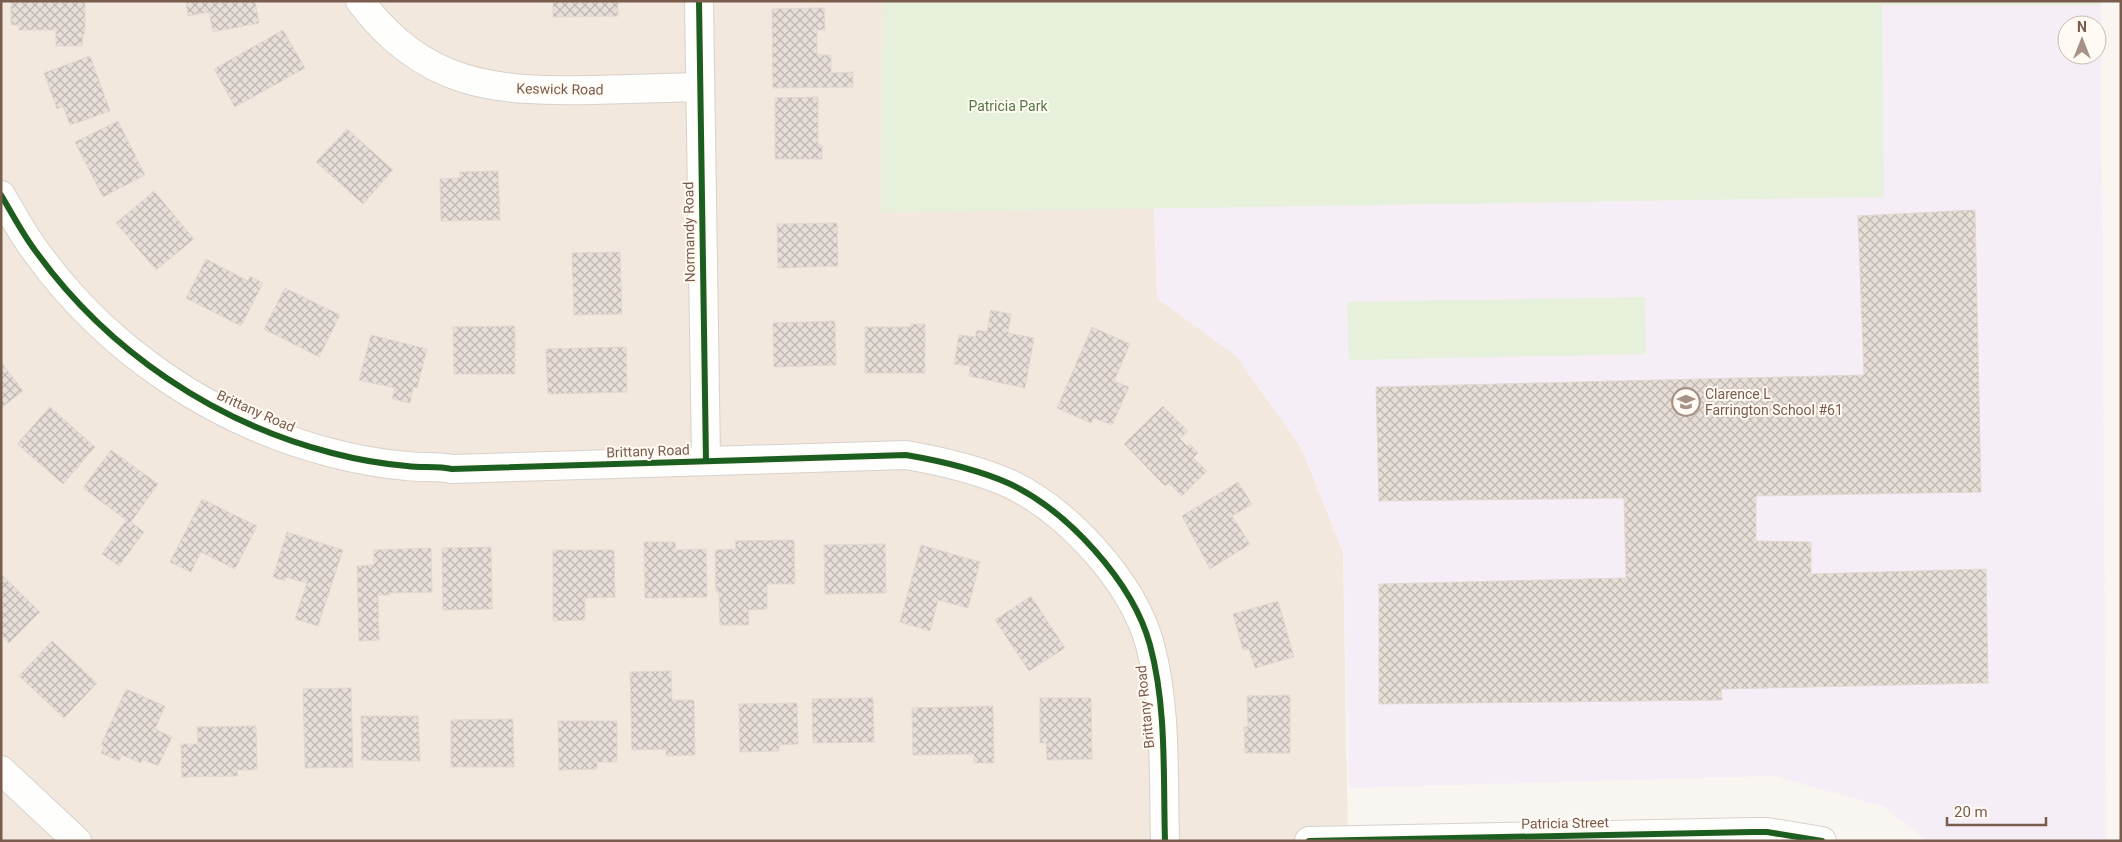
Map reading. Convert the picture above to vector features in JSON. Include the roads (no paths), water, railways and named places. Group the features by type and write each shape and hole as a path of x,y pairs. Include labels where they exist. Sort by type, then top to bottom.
{"street":[{"name":"Keswick Road","path":"360,1 374,20 408,51 447,73 476,83 536,91 700,88"},
{"name":"Normandy Road","path":"698,1 706,462"},
{"name":"Brittany Road","path":"1,195 38,255 94,319 131,353 168,380 260,430 332,453 407,466 437,466 452,469 906,455 952,463 1008,484 1036,499 1060,518 1095,553 1121,583 1147,636 1159,690 1165,841"},
{"path":"1,770 77,841"},
{"name":"Patricia Street","path":"1308,841 1767,832 1822,841"}],"place":[{"name":"Clarence L Farrington School #61","path":"1686,402"}],"park label":[{"name":"Patricia Park","path":"1008,106"}]}
